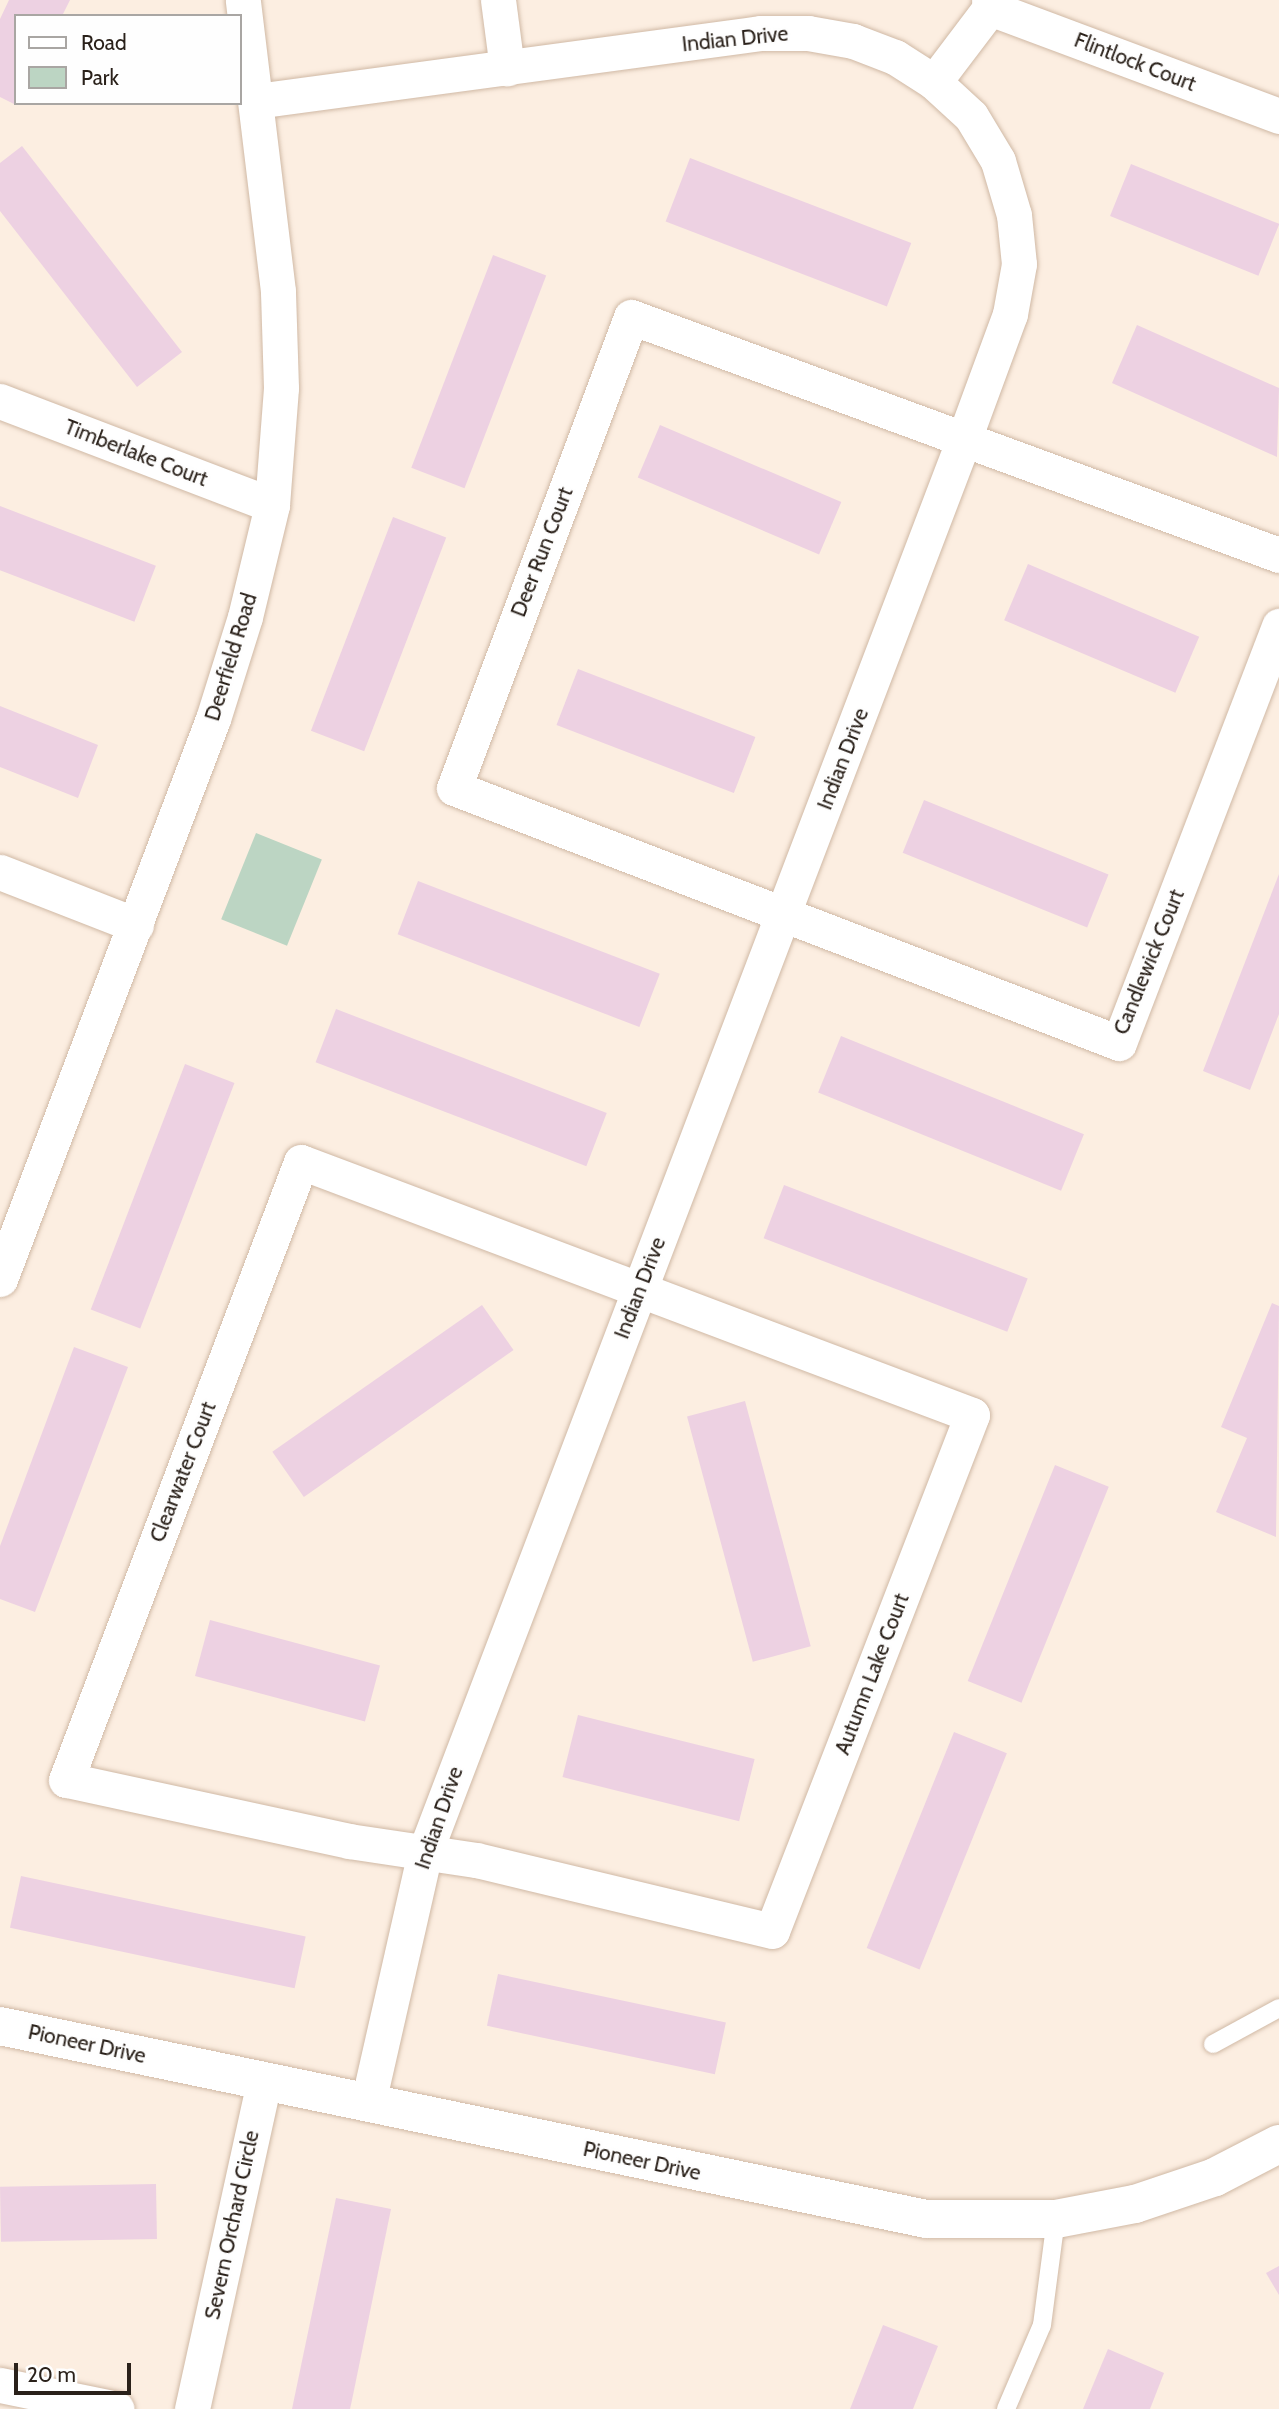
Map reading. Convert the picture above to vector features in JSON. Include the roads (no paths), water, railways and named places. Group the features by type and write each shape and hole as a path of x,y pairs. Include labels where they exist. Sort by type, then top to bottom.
{"street":[{"name":"Deerfield Road","path":"0,1279 213,719 245,617 272,505 281,388 278,291 243,0"},
{"path":"498,0 507,68"},
{"name":"Flintlock Court","path":"934,82 990,4 1279,116"},
{"name":"Indian Drive","path":"256,101 761,33 808,33 853,41 895,57 934,82 971,116 998,161 1014,215 1019,264 1010,314 964,439 425,1852 368,2103"},
{"name":"Deer Run Court","path":"784,914 454,788 631,317 964,439"},
{"name":"Timberlake Court","path":"0,401 272,505"},
{"path":"964,439 1279,555"},
{"name":"Candlewick Court","path":"784,914 1119,1043 1279,626"},
{"path":"0,872 136,925"},
{"name":"Clearwater Court","path":"425,1852 349,1841 66,1780 301,1162 639,1291"},
{"name":"Autumn Lake Court","path":"425,1852 476,1860 772,1931 972,1415 639,1291"},
{"name":"Pioneer Drive","path":"0,2026 926,2219 1056,2219 1135,2204 1215,2176 1279,2144"},
{"name":"Severn Orchard Circle","path":"192,2409 264,2081"},
{"path":"0,2385 117,2409"}],"lane":[{"path":"1213,2044 1279,2008"},
{"path":"1006,2409 1042,2325 1056,2219"}]}
